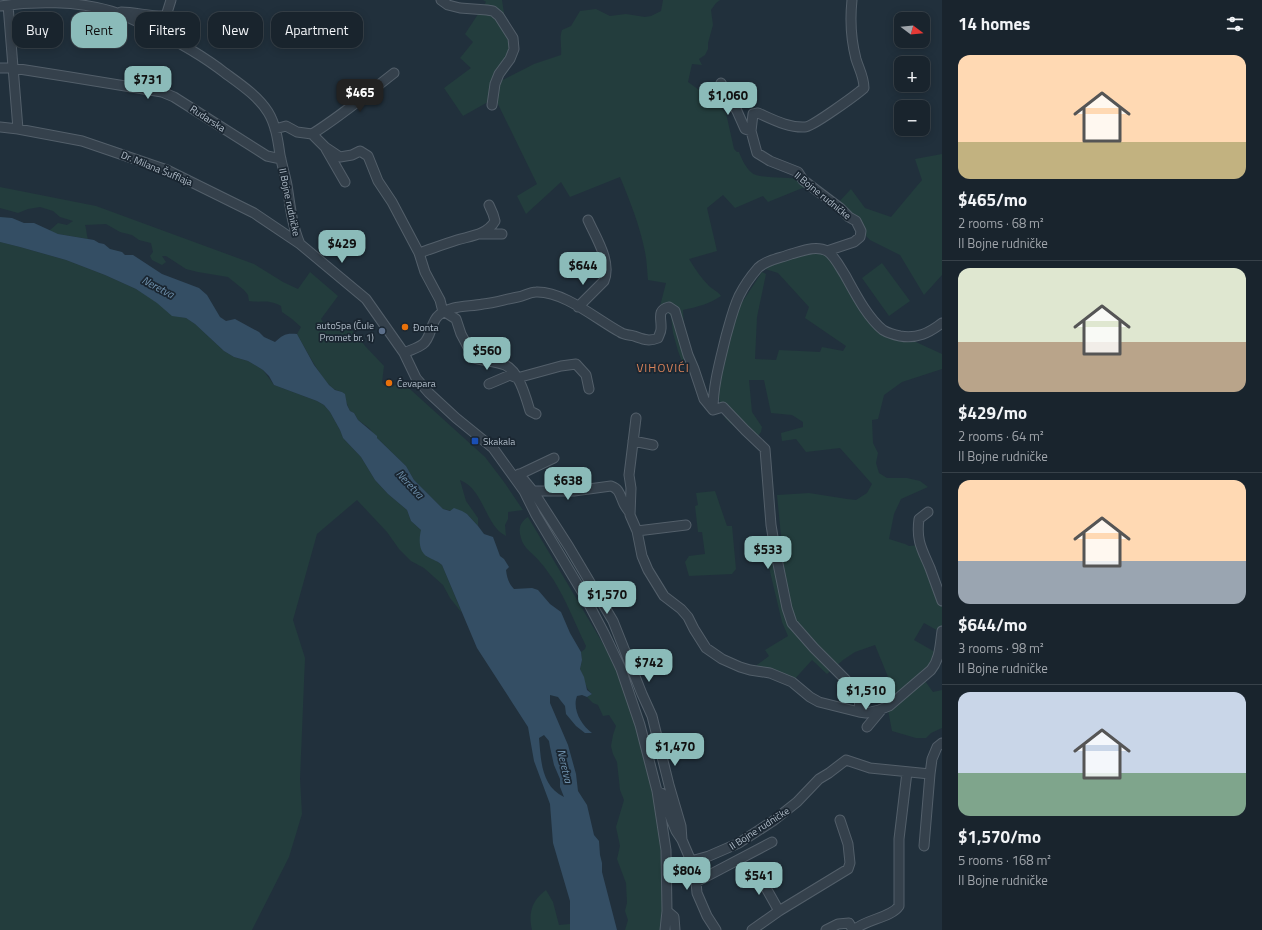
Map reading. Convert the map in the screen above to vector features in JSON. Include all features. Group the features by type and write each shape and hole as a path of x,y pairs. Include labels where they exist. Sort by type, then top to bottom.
{"street":[{"path":"95,0 100,8"},
{"path":"18,129 13,68 4,6 29,2 70,4 112,11 134,12 160,17 166,16 171,0"},
{"path":"441,0 448,5 460,8 493,11 499,16 513,38 514,49 510,59 499,74 495,84 492,105"},
{"path":"721,83 738,111 746,129 751,131 753,114 758,113 788,126 806,128 864,88 864,80 856,60 853,46 851,12 852,0"},
{"name":"II Bojne rudničke","path":"112,11 177,41 207,59 258,100 267,112 275,130 295,232 300,244 366,299 404,353 416,378 429,393 456,418 493,448 528,491 536,515 604,633 621,669 640,725 657,791 666,850 667,911 665,930"},
{"name":"Rudarska","path":"0,68 13,68 162,92 174,97 267,156 281,159"},
{"path":"312,134 394,73"},
{"path":"275,130 286,126 297,132 312,134 325,147 340,157 352,155 360,151 368,156 378,181 392,202 419,254 425,272 440,300 444,312 456,319 461,334 474,358 492,361 507,366 518,378 530,411 536,414"},
{"name":"Dr. Milana Šufflaja","path":"0,127 82,141 167,170 254,213 300,244"},
{"name":"II Bojne rudničke","path":"713,410 713,393 731,315 744,287 759,267 772,260 808,250 820,249 827,251 854,242 860,237 861,231 856,221 803,180 798,172 770,162 757,153 751,131"},
{"path":"325,147 345,182"},
{"path":"476,235 492,226 495,221 489,205"},
{"path":"578,307 604,281 606,276 607,267 603,253 588,220"},
{"path":"419,254 459,239 476,235 502,234"},
{"path":"827,251 835,260 855,294 884,330 895,335 908,338 928,333 942,324"},
{"path":"404,353 423,344 428,337 437,316 444,312 460,306 482,304 534,292 547,293 557,296 597,317 621,333 643,340 652,341 658,338 661,331 661,312 664,308 669,307 675,311 688,355 704,399 713,410 723,407 744,430 765,449 771,525 787,608 792,624 860,696 859,712"},
{"path":"489,384 510,375 518,378 561,366 576,364 586,375 589,389"},
{"path":"630,514 631,488 629,475 636,418"},
{"path":"633,441 653,445"},
{"path":"516,476 554,458"},
{"path":"528,491 574,491 611,486 616,488 620,492 637,531 642,556 648,570 664,596 681,609 688,617 706,648 722,659 740,667 770,673 792,682 810,697 819,702 866,713 889,706 931,670 939,665 942,631"},
{"path":"528,491 569,547 613,621 652,716 658,744 681,826 682,840 696,882 697,893 707,916 716,930"},
{"path":"928,512 919,519 917,530 920,546 942,601"},
{"path":"637,531 686,525"},
{"path":"867,727 882,709"},
{"path":"924,846 932,759 937,747 942,743"},
{"path":"647,751 658,744"},
{"name":"II Bojne rudničke","path":"690,861 709,856 739,843 773,821 797,802 819,779 846,760 870,768 930,774"},
{"path":"826,930 838,924 849,923 854,930 858,926 870,926 896,911 899,906 899,839 907,772"},
{"name":"II Bojne rudničke","path":"657,791 663,794 671,819 682,840"},
{"path":"752,930 779,911 848,869 850,863 848,844 840,820"},
{"name":"II Bojne rudničke","path":"696,882 772,842"},
{"path":"758,872 779,911"},
{"name":"II Bojne rudničke","path":"667,911 674,917 675,930"}],"green space":[{"path":"483,0 502,0 506,26 514,49 495,84 534,64 561,55 562,30 571,26 580,11 596,9 610,16 626,14 645,17 661,11 663,0 720,0 711,10 713,25 708,43 708,49 705,55 699,59 702,65 692,64 688,82 713,100 726,113 734,149 739,152 744,164 752,173 761,176 803,180 810,185 768,202 763,196 735,208 723,195 707,208 717,251 689,259 703,280 721,296 703,305 683,310 686,363 683,364 678,351 673,333 671,316 665,312 658,314 666,283 648,280 646,255 631,204 620,177 570,197 561,182 526,214 517,196 537,184 495,98 463,116 444,88 471,68 460,58 473,42 465,34 486,2"},
{"path":"942,154 942,275 924,295 900,255 870,240 836,205 851,189 865,208 891,217 922,180 915,159"},
{"path":"0,187 96,206 254,264 283,282 298,289 310,272 338,296 321,319 323,322 347,324 384,366 382,383 385,386 392,387 401,381 485,457 523,510 508,512 508,519 505,525 506,536 493,524 480,499 474,491 460,480 466,501 478,518 478,526 467,514 443,509 414,480 406,466 377,438 369,428 358,420 354,413 350,411 342,392 331,387 326,381 297,334 301,327 282,312 281,306 268,302 249,301 248,295 244,290 228,277 186,269 166,256 162,256 166,262 162,265 152,260 150,256 153,252 151,243 120,232 106,224 85,225 88,239 49,231 58,223 67,225 73,221 60,217 53,211 40,207 28,209 18,213 0,208"},
{"path":"0,242 66,260 136,289 180,317 186,318 195,324 224,351 234,357 248,361 263,370 274,385 324,405 330,412 343,438 361,457 375,480 388,494 407,510 411,521 421,530 426,556 442,565 462,613 450,598 443,585 424,568 411,561 399,549 387,532 357,500 317,534 293,620 305,658 300,779 302,814 289,857 252,930 0,930"},
{"path":"825,251 879,325 942,354 942,369 902,382 884,395 878,419 872,420 873,443 878,453 876,463 879,473 887,478 907,478 920,481 928,487 901,499 894,514 889,539 909,546 920,545 942,602 942,633 924,623 914,640 935,652 925,681 933,692 942,690 942,728 931,733 926,738 916,738 892,731 888,710 897,699 875,645 855,652 827,674 812,660 792,682 750,670 769,656 765,650 788,636 782,622 767,559 777,561 782,546 777,495 809,493 856,500 867,493 872,484 840,448 806,452 796,439 782,441 781,433 803,427 803,422 792,415 771,413 764,380 749,380 752,412 762,427 761,432 754,441 725,418 718,396 715,374 736,300 741,304 762,272 766,274 757,317 755,359 776,360 779,350 820,352 822,347 843,351 846,346 805,318 809,307 778,273 759,267 776,259"},
{"path":"882,263 910,301 889,316 862,278"},
{"path":"715,491 727,526 732,526 736,569 732,574 689,576 685,562 689,556 705,554 702,532 698,532 695,506 698,505 696,493"},
{"path":"528,517 618,669 640,725 666,850 665,930 625,930 628,920 625,911 627,903 626,883 617,859 620,846 616,827 624,800 620,790 617,762 611,746 616,726 609,715 603,716 598,705 593,703 587,697 592,694 586,686 580,669 582,660 581,652 586,646 558,587 544,566 522,542 520,526"},
{"path":"546,890 553,902 559,925 570,924 570,930 532,930 532,907 537,898"}],"water":[{"name":"Neretva","path":"0,217 12,218 24,223 34,223 58,234 94,240 104,244 110,249 122,252 125,255 133,255 162,274 199,288 207,295 220,317 226,321 235,319 275,342 284,335 297,334 314,365 329,385 335,390 345,394 350,411 354,413 358,420 377,436 377,438 406,466 414,480 443,509 450,511 454,508 462,511 467,514 484,534 493,537 500,556 509,567 506,570 507,576 514,589 532,588 538,590 550,604 561,612 570,633 581,652 582,660 580,669 584,677 587,690 592,694 587,697 582,695 577,696 576,706 578,716 584,726 592,733 585,733 576,726 566,714 565,706 558,697 550,695 550,703 568,745 576,774 578,791 587,805 594,835 599,841 602,872 617,930 570,930 570,901 553,843 550,804 534,761 528,727 477,648 442,565 422,552 420,541 421,530 411,521 407,510 388,494 375,480 361,457 343,438 330,412 324,405 274,385 269,376 263,370 248,361 234,357 224,351 195,324 186,318 172,316 157,303 136,289 66,260 0,242","holes":["544,735 549,741 554,765 560,779 560,787 564,797 556,792 551,786 544,772 539,738"]}],"place":[{"name":"Đonta","path":"405,327"},
{"name":"autoSpa (Čule Promet br. 1)","path":"382,331"},
{"name":"Ćevapara","path":"389,383"},
{"name":"Skakala","path":"475,441"}],"district":[{"name":"VIHOVIĆI","path":"663,368"}]}
